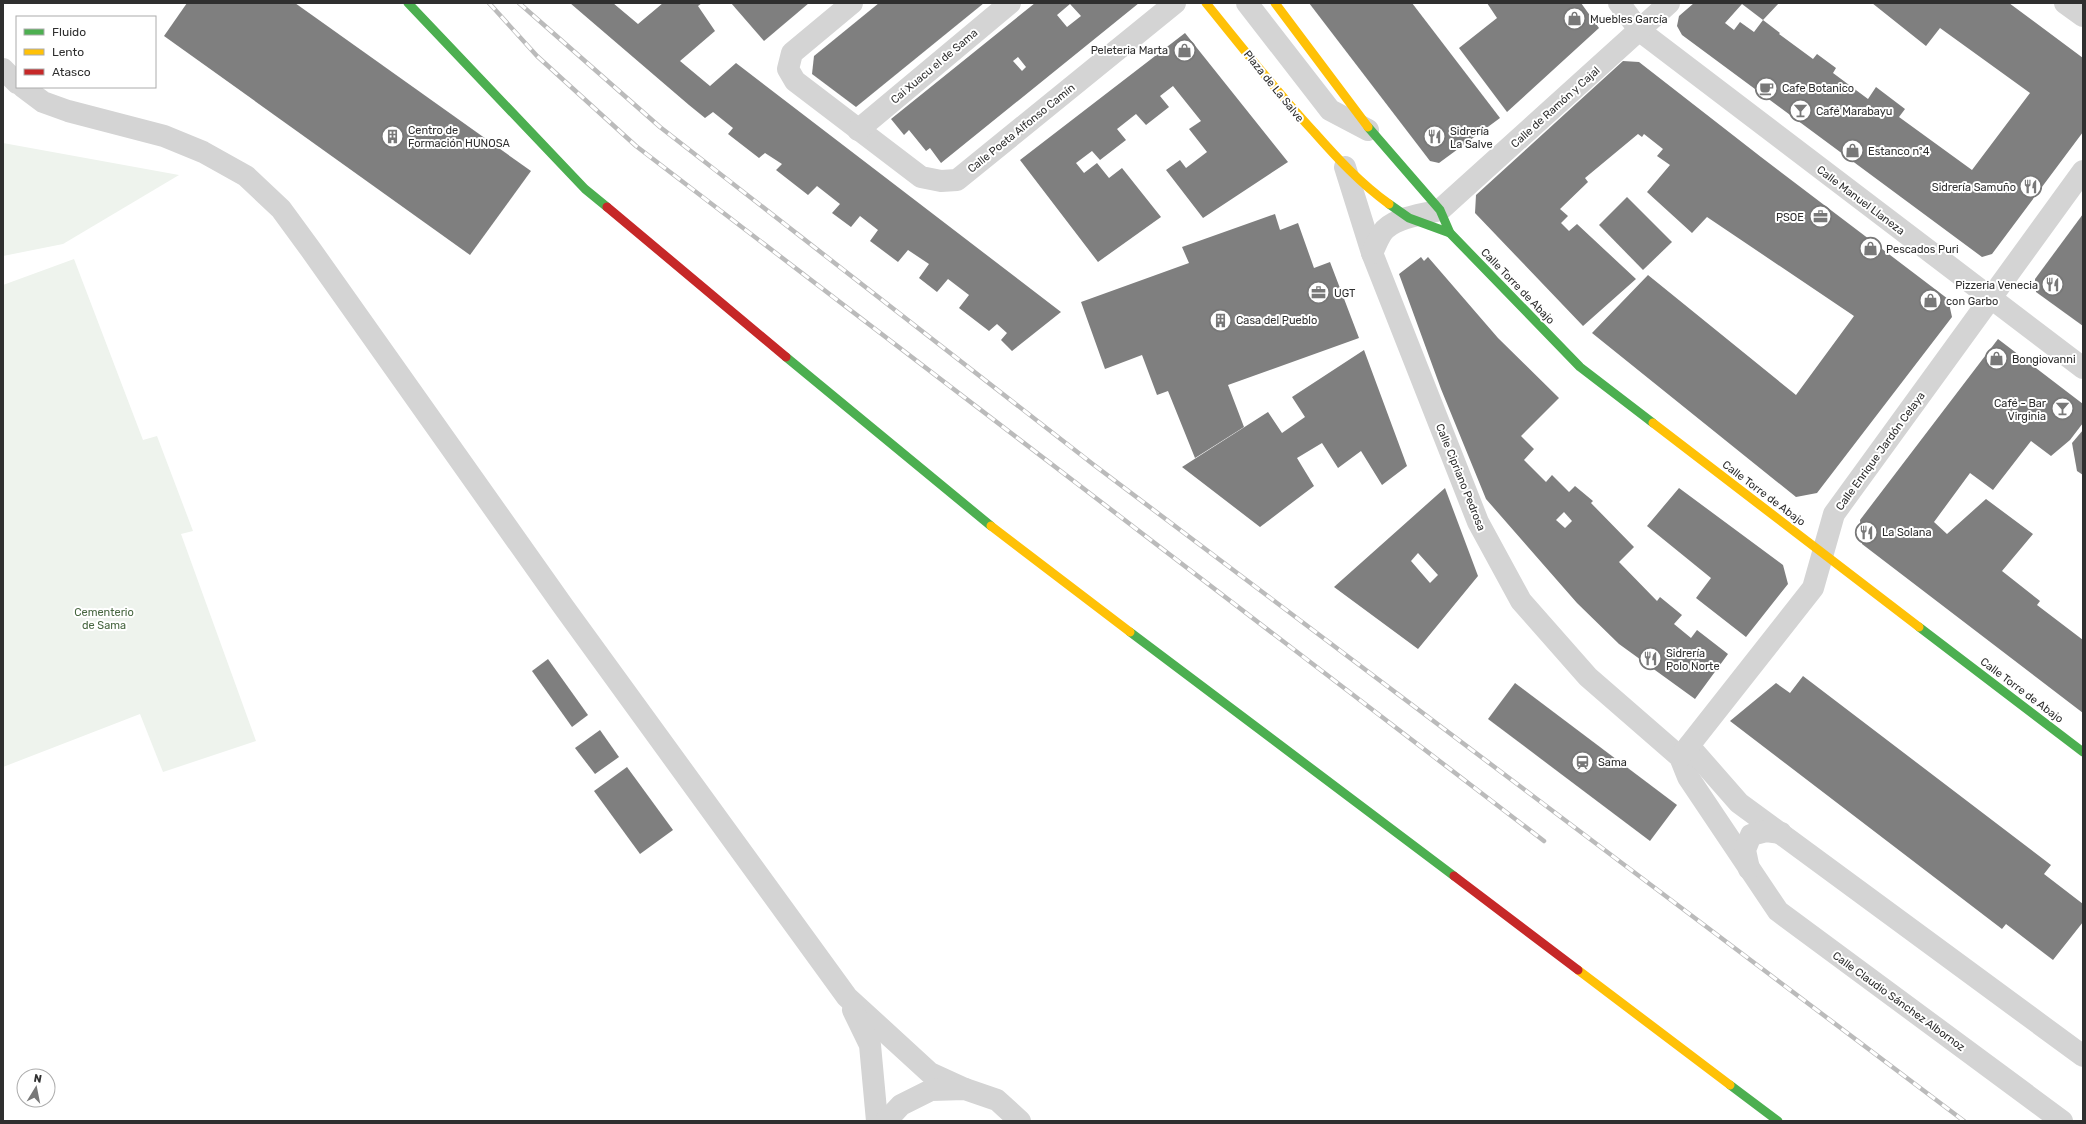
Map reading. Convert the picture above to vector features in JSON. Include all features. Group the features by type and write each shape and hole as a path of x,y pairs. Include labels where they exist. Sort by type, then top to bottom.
{"street":[{"path":"408,3 585,189 968,510 1778,1121"},
{"name":"Calle Poeta Alfonso Camín","path":"852,3 792,53 788,69 795,81 921,178 941,181 957,180 1175,3"},
{"name":"Cai Xuacu el de Sama","path":"858,130 1010,3"},
{"name":"Plaza de La Salve","path":"1206,3 1290,106 1345,167 1372,191 1409,218 1450,233"},
{"path":"1247,3 1330,110 1368,130"},
{"path":"1275,3 1368,130 1440,210 1450,233"},
{"name":"Calle Manuel Llaneza","path":"1619,3 1640,32 2083,368"},
{"name":"Calle de Ramón y Cajal","path":"1440,210 1640,32 1669,3"},
{"path":"2065,3 2083,16"},
{"path":"3,69 16,81"},
{"path":"24,88 43,102 68,111 164,136 203,152 246,176 281,209 312,250 562,606 847,997 870,1045 877,1121"},
{"name":"Plaza de La Salve","path":"1345,167 1372,253"},
{"name":"Calle Enrique Jardón Celaya","path":"1685,751 1813,588 1834,514 2083,171"},
{"path":"1372,253 1381,234 1388,227 1409,218 1440,210"},
{"name":"Calle Torre de Abajo","path":"1450,233 1580,367 2083,752"},
{"name":"Calle Cipriano Pedrosa","path":"1372,253 1478,522 1521,601 1588,677 1685,751"},
{"path":"1685,751 1739,802 2083,1056"},
{"name":"Calle Claudio Sánchez Albornoz","path":"1685,751 1688,777 1778,911 2062,1121"},
{"name":"Calle Claudio Sánchez Albornoz","path":"1749,869 1745,850 1751,835 1766,831 1781,833"},
{"path":"847,997 930,1073 965,1089 997,1100 1020,1121"},
{"path":"886,1121 901,1105 931,1090 965,1089"}],"green space":[{"path":"3,143 179,175 63,244 3,256"},
{"name":"Cementerio de Sama","path":"74,259 143,440 157,436 193,531 181,534 256,741 163,772 140,714 3,767 3,285"}],"building":[{"name":"Centro de Formación HUNOSA","path":"187,3 295,3 531,171 470,255 164,36"},
{"path":"570,3 613,3 638,24 663,3 702,3 698,6 715,31 680,61 710,86 736,63 1061,312 1012,351 1001,340 1007,333 997,324 989,331 959,308 969,295 948,279 937,292 919,278 929,264 908,250 898,262 870,241 878,230 860,216 851,227 832,213 840,204 817,186 808,195 776,170 782,164 765,153 759,158 728,134 733,128 713,112 705,118"},
{"path":"731,3 809,3 764,41"},
{"path":"879,3 984,3 856,107 812,74 814,56"},
{"path":"1035,3 1139,3 941,163 930,148 926,151 909,130 904,135 891,119","holes":["1070,4 1081,16 1067,27 1057,15","1018,57 1026,67 1022,71 1013,61"]},
{"path":"1309,3 1412,3 1500,118 1439,163 1430,161"},
{"path":"1487,3 1581,3 1599,28 1507,112 1459,48 1497,18"},
{"path":"1694,3 1779,3 1763,20 1780,33 1779,34 1813,59 1817,54 1836,68 1833,73 1868,99 1876,87 1905,109 1899,117 1972,170 2030,93 1940,28 1926,46 1872,3 2009,3 2083,58 2083,132 1992,254 1982,257 1682,35 1677,26 1679,16","holes":["1742,4 1763,20 1754,32 1740,22 1734,30 1725,23"]},
{"path":"1185,33 1288,162 1203,218 1166,170 1180,160 1186,168 1207,152 1189,129 1201,121 1173,86 1160,96 1169,107 1146,125 1136,114 1117,129 1126,140 1100,160 1092,151 1076,163 1084,173 1097,163 1109,178 1122,168 1161,217 1098,262 1020,160"},
{"path":"1623,61 1639,62 1948,299 1952,317 1817,493 1796,497 1592,333 1648,275 1796,395 1854,316 1707,217 1692,233 1647,192 1670,165 1657,156 1663,149 1644,134 1642,137 1638,134 1585,178 1588,182 1560,209 1568,216 1561,223 1569,231 1577,224 1636,279 1583,326 1475,213 1476,195"},
{"path":"1627,197 1672,242 1643,270 1599,225"},
{"name":"Casa del Pueblo","path":"1275,214 1280,230 1298,223 1314,268 1330,262 1359,338 1228,385 1244,427 1195,458 1168,391 1157,395 1142,355 1105,369 1081,302 1189,263 1182,247"},
{"path":"2083,214 2083,326 2036,292 2035,279"},
{"path":"1421,257 1424,261 1428,257 1498,338 1559,398 1521,436 1534,449 1524,460 1546,482 1552,475 1569,492 1575,486 1593,501 1591,503 1634,547 1619,562 1657,601 1660,597 1682,615 1674,624 1691,638 1697,630 1728,654 1695,699 1619,644 1577,603 1486,499 1441,389 1399,274","holes":["1564,512 1572,521 1565,528 1556,520"]},
{"path":"1998,339 2083,404 2083,423 2070,440 2051,456 2031,441 1993,490 1970,473 1934,522 1947,534 1986,499 2033,534 2002,571 2040,601 2037,605 2083,640 2083,713 1862,544 1860,520"},
{"path":"1364,350 1407,466 1382,485 1361,451 1338,468 1322,443 1297,458 1314,486 1260,527 1182,467 1268,412 1282,433 1305,417 1292,397"},
{"path":"2083,430 2083,475 2077,471 2072,443"},
{"path":"1445,488 1478,576 1418,649 1334,587","holes":["1418,553 1438,575 1430,583 1411,561"]},
{"path":"1679,488 1783,565 1788,584 1746,637 1696,598 1711,578 1647,526"},
{"path":"548,659 588,715 572,727 532,671"},
{"path":"1803,676 2051,865 2044,874 2083,904 2083,922 2053,960 2006,924 2002,929 1730,721 1776,683 1790,693"},
{"name":"Sama","path":"1515,683 1677,805 1650,841 1488,719"},
{"path":"600,730 619,757 595,774 575,748"},
{"path":"627,767 673,830 640,854 594,791"}],"railway":[{"path":"489,3 537,56 636,146 1544,841"},
{"path":"519,3 660,127 1094,465 1964,1121"}],"traffic: fast":[{"path":"408,3 585,189 607,207"},
{"path":"1368,127 1440,210 1450,233 1580,367 1653,423"},
{"path":"1389,204 1409,218 1450,233"},
{"path":"786,357 991,526"},
{"path":"1919,627 2083,752"},
{"path":"1130,632 1454,876"},
{"path":"1730,1085 1778,1121"}],"traffic: slow":[{"path":"1206,3 1272,85 1331,151 1349,170 1389,204"},
{"path":"1275,3 1368,127"},
{"path":"1653,423 1919,627"},
{"path":"991,526 1130,632"},
{"path":"1578,970 1730,1085"}],"traffic: jam":[{"path":"607,207 786,357"},
{"path":"1454,876 1578,970"}],"place":[{"name":"Muebles García","path":"1575,19"},
{"name":"Peleteria Marta","path":"1184,50"},
{"name":"Cafe Botanico","path":"1766,88"},
{"name":"Café Marabayu","path":"1801,111"},
{"name":"Centro de Formación HUNOSA","path":"392,136"},
{"name":"Sidrería La Salve","path":"1434,137"},
{"name":"Estanco nº4","path":"1852,151"},
{"name":"Sidrería Samuño","path":"2031,187"},
{"name":"PSOE","path":"1820,217"},
{"name":"Pescados Puri","path":"1871,249"},
{"name":"Pizzeria Venecia","path":"2053,285"},
{"name":"UGT","path":"1318,293"},
{"name":"con Garbo","path":"1930,301"},
{"name":"Casa del Pueblo","path":"1220,320"},
{"name":"Bongiovanni","path":"1997,359"},
{"name":"Café - Bar Virginia","path":"2062,409"},
{"name":"La Solana","path":"1867,532"},
{"name":"Sidrería Polo Norte","path":"1650,659"},
{"name":"Sama","path":"1583,762"}]}
